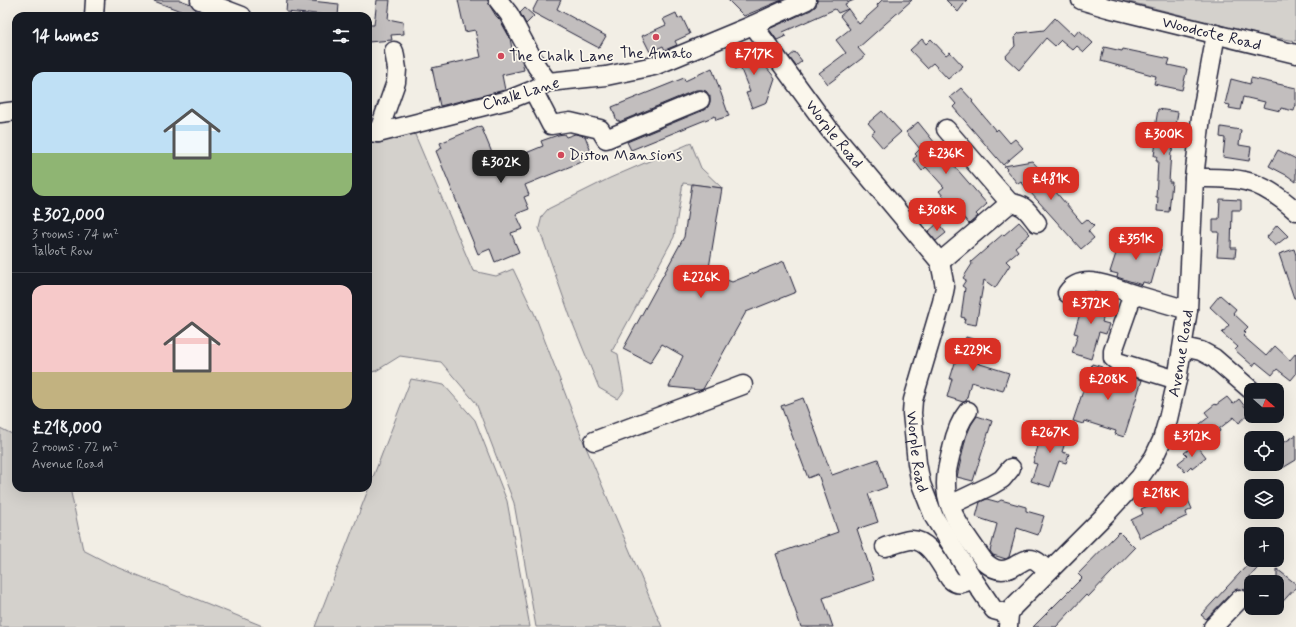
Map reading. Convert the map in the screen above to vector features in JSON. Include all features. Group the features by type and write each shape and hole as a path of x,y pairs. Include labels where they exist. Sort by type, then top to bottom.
{"street":[{"path":"94,12 95,0"},
{"path":"200,0 232,12"},
{"path":"498,0 509,14 537,67 551,125 570,122 600,129 606,139 700,100"},
{"name":"Chalk Lane","path":"373,133 508,100 541,86 606,76 654,66 754,25 807,0"},
{"name":"Woodcote Road","path":"1086,1 1108,8 1296,54"},
{"name":"Worple Road","path":"754,25 828,129 940,262 945,287 942,302 913,400 912,413 921,484 934,517 972,579 994,610 1009,620"},
{"name":"Avenue Road","path":"1009,620 1013,607 1117,502 1146,470 1162,440 1177,380 1188,310 1194,178 1201,117 1216,34"},
{"path":"373,133 396,82 394,51"},
{"path":"0,113 12,111"},
{"path":"946,129 1010,203 1023,206 1037,223"},
{"path":"1194,178 1225,178 1245,181 1265,189 1281,198 1296,211"},
{"path":"940,262 1010,203"},
{"path":"1067,293 1070,288 1075,285 1088,282 1098,283 1188,310"},
{"path":"1133,294 1113,351 1113,358 1127,366 1177,380"},
{"path":"1183,347 1201,351 1214,358 1244,384"},
{"path":"594,441 743,385"},
{"path":"968,411 961,419 956,432 949,461 946,486 950,505 958,523 984,561 996,570 1002,571 1010,569 1024,560 1030,559 1036,560 1048,571"},
{"path":"950,505 1002,479 1011,468"},
{"path":"885,547 910,540 916,540 924,544 930,550 954,583 959,584 972,579"},
{"path":"1213,627 1240,599"}],"shaded area":[{"path":"1122,0 1296,0 1296,41 1260,35"},
{"path":"410,123 473,271 496,276 513,269 535,315 583,440 662,627 536,627 514,503 476,403 441,362 400,356 372,372 372,142 375,142"},
{"path":"691,143 701,168 722,188 683,183 674,237 612,351 618,354 624,391 618,399 599,388 571,319 539,228 542,216 548,209 610,178"},
{"path":"411,379 444,385 475,420 507,501 530,627 315,627 367,492 372,492 372,480"},
{"path":"0,428 12,434 12,492 71,492 83,550 110,564 265,627 0,627"}],"building":[{"path":"180,0 191,4 196,10 202,12 183,12 154,1"},
{"path":"287,0 339,4 338,12 286,12"},
{"path":"377,0 390,0 388,19 403,22 404,34 391,35 392,40 372,42 372,25 374,25"},
{"name":"The Chalk Lane","path":"458,0 488,0 490,6 510,38 513,54 518,53 524,70 502,75 505,90 440,106 432,68 481,57 475,30 465,32"},
{"path":"538,0 561,0 557,9 606,36 599,48 532,12"},
{"path":"728,0 782,0 744,16"},
{"path":"817,0 854,0 845,4 848,9 838,13 835,9 783,32 786,36 777,40 769,29 811,10 816,6"},
{"path":"882,0 912,0 858,48 865,56 828,84 819,73 846,53 836,40 850,29 840,16 848,9 859,24 878,7 877,5"},
{"path":"946,0 967,0 958,12"},
{"path":"525,8 534,16 526,24 520,13"},
{"path":"676,13 678,19 682,17 690,34 675,41 677,45 665,50 663,46 650,52 642,36 666,25 663,19"},
{"path":"1055,18 1074,36 1079,30 1093,43 1084,52 1077,46 1073,50 1061,40 1055,46 1046,38 1019,70 1005,57 1015,46 1014,38 1019,33 1044,30"},
{"path":"922,39 926,44 931,39 946,55 950,52 963,66 948,79 933,63 927,68 910,50"},
{"path":"749,46 775,78 767,102 752,108 746,93 750,92 740,67 735,69 730,55"},
{"path":"1104,47 1122,51 1123,49 1170,59 1168,65 1187,69 1182,90 1154,84 1156,76 1101,61"},
{"path":"795,52 802,61 796,66 789,57"},
{"path":"712,68 729,116 716,120 715,116 631,150 627,142 704,110 708,107 710,96 706,91 696,90 619,122 619,120 617,121 612,107 684,78 685,81"},
{"path":"1251,78 1296,88 1296,106 1294,111 1281,108 1280,111 1263,107 1265,102 1243,97 1240,110 1229,108 1230,105 1225,104 1231,79 1250,84"},
{"path":"961,88 996,131 998,129 1010,143 1015,139 1023,148 1003,165 953,107 956,104 950,97"},
{"path":"1158,109 1178,112 1171,152 1169,182 1172,182 1169,212 1157,211 1158,197 1156,197 1158,161 1156,161 1157,156 1154,156 1157,135 1154,135"},
{"path":"882,111 901,132 883,148 871,134 875,131 868,123"},
{"path":"918,122 987,204 976,214 978,216 969,224 939,191 944,187 926,167 922,171 913,159 917,156 915,154 920,149 906,132"},
{"path":"481,126 497,165 543,146 541,141 564,134 566,137 575,134 585,136 593,157 525,185 529,195 524,197 529,209 516,214 523,229 511,233 519,252 495,262 490,249 478,254 436,151 442,148 440,143"},
{"path":"1221,127 1241,130 1239,145 1251,147 1249,161 1223,157 1225,138 1220,137"},
{"path":"1278,150 1296,159 1296,182 1269,166"},
{"path":"1032,161 1046,176 1044,178 1082,223 1087,219 1094,226 1088,231 1094,238 1081,249 1021,182 1018,184 1004,166"},
{"path":"692,184 722,188 709,268 717,276 732,282 784,261 796,292 746,312 703,389 700,390 669,387 683,356 662,344 650,363 623,349 684,237"},
{"path":"1220,199 1241,200 1241,210 1232,210 1231,248 1236,248 1235,257 1217,256 1219,232 1213,232 1213,219 1219,219"},
{"path":"1019,222 1030,234 1015,247 1018,251 1006,261 1010,265 995,288 984,280 976,325 964,323 965,318 961,317 965,288 962,286 966,280 963,278 972,264 971,262"},
{"path":"938,223 946,233 936,241 928,232"},
{"path":"1277,225 1288,236 1275,246 1267,237"},
{"path":"1129,236 1154,243 1152,247 1161,249 1151,284 1143,282 1142,285 1117,277 1118,274 1110,272 1121,238 1127,240"},
{"path":"1294,249 1296,255 1296,298 1294,298 1279,254"},
{"path":"1091,293 1110,297 1102,322 1109,324 1106,334 1099,332 1091,359 1072,353 1078,334 1074,333 1082,307 1086,308"},
{"path":"1220,295 1236,309 1233,313 1248,327 1244,331 1246,333 1243,336 1266,356 1275,346 1290,360 1296,353 1296,374 1291,380 1277,369 1272,375 1256,362 1253,366 1235,350 1238,347 1222,333 1229,325 1210,307"},
{"path":"966,337 983,342 977,363 1009,373 1003,391 971,382 966,401 963,402 947,397 952,379 950,379 958,353 960,354"},
{"path":"1092,364 1102,367 1100,371 1130,381 1131,377 1142,380 1124,437 1115,434 1116,431 1084,421 1083,424 1073,421"},
{"path":"1227,397 1233,404 1239,399 1244,405 1244,418 1239,423 1234,417 1204,444 1192,430 1209,417 1205,412 1215,404 1216,405"},
{"path":"803,398 832,475 878,459 887,487 868,494 878,522 857,529 874,580 823,598 833,627 801,627 776,554 838,532 818,474 808,478 781,406"},
{"path":"977,416 992,421 973,481 957,477 966,437"},
{"path":"1051,421 1070,427 1062,452 1069,454 1066,463 1059,461 1050,487 1031,481 1037,464 1033,463 1041,436 1046,438"},
{"path":"1296,435 1296,460 1284,467 1284,443"},
{"path":"1196,444 1206,457 1192,468 1191,466 1185,472 1178,463 1187,456 1184,453"},
{"path":"1186,495 1192,509 1186,512 1187,516 1140,538 1131,520 1143,514 1141,509 1152,504 1154,507 1177,496 1178,499"},
{"path":"987,499 998,502 1001,500 1026,507 1026,511 1044,516 1038,535 1017,528 1009,557 1006,559 993,555 990,551 997,524 976,517 980,502"},
{"path":"1119,532 1135,548 1088,597 1086,595 1056,627 1033,627 1082,578 1078,574"},
{"path":"1246,567 1259,567 1251,575 1244,575 1244,590 1237,589 1233,591 1206,619 1201,615"},
{"path":"1277,569 1296,584 1296,587 1284,600 1284,575 1277,575"}],"place":[{"name":"The Amato","path":"656,37"},
{"name":"The Chalk Lane","path":"501,56"},
{"name":"Diston Mansions","path":"561,155"}]}
